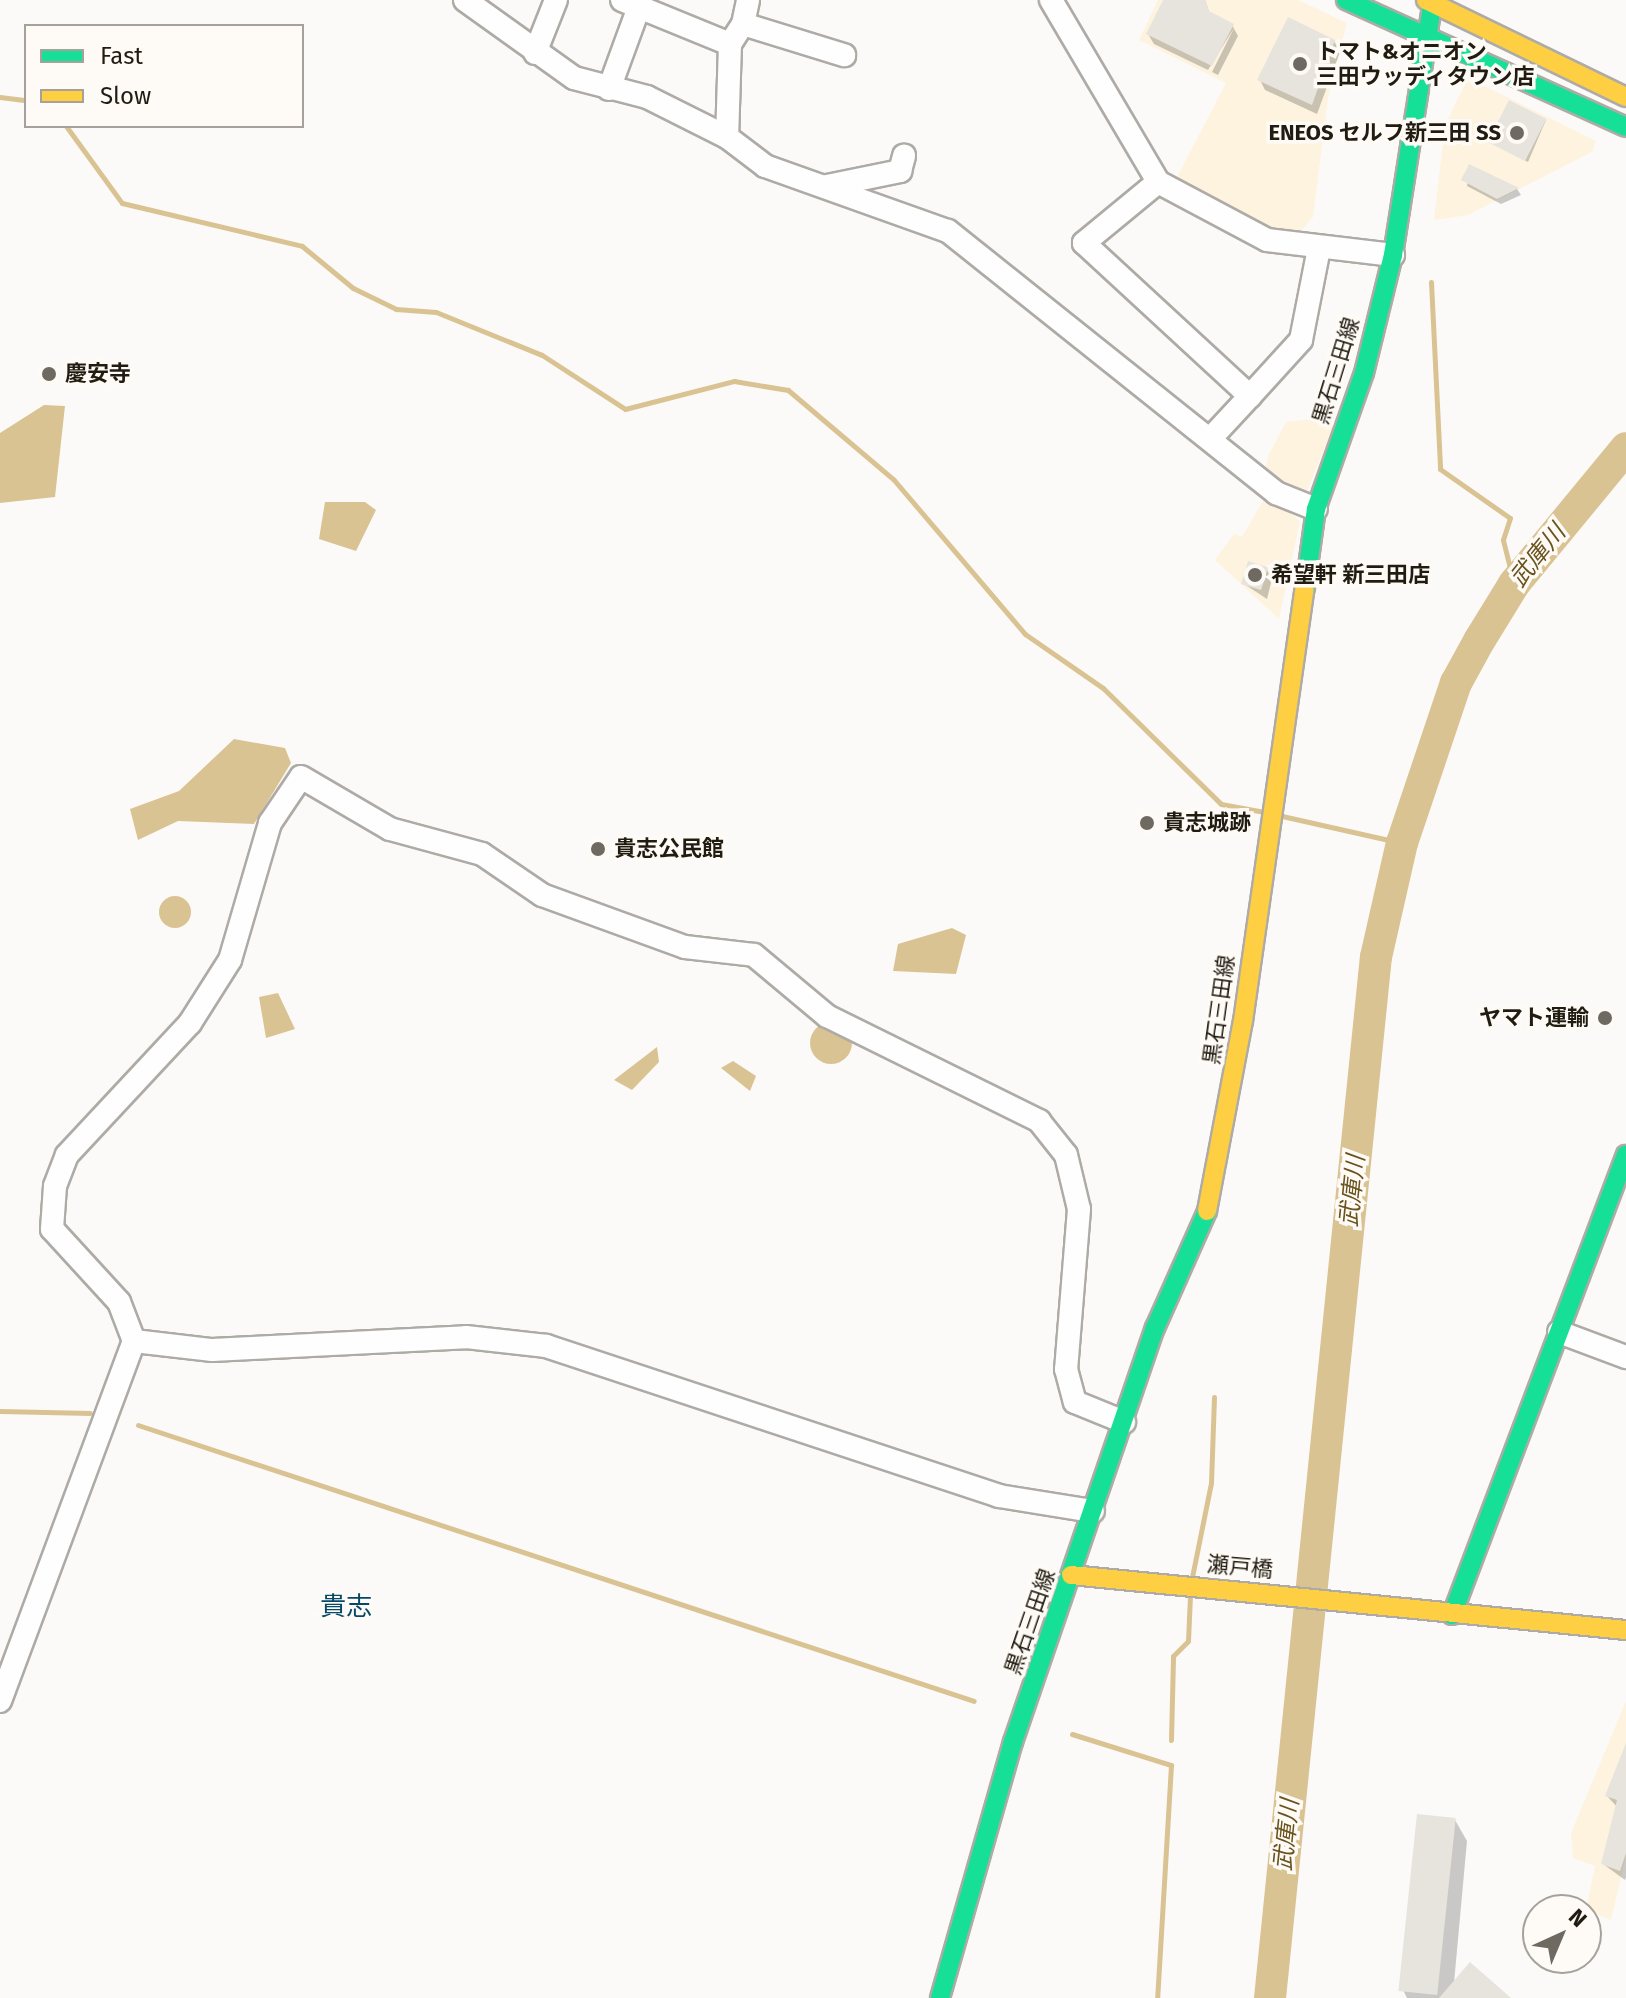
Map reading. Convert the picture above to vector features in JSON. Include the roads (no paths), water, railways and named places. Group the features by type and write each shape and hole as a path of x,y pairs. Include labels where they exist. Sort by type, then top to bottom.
{"main road":[{"path":"1346,0 1626,127"},
{"path":"1430,1 1626,97"},
{"name":"黒石三田線","path":"940,1998 1013,1742 1155,1328 1208,1210 1243,1021 1271,797 1316,509 1364,373 1393,255 1429,38 1430,1"},
{"path":"1452,1615 1626,1155"},
{"name":"瀬戸橋","path":"1071,1575 1626,1630"}],"street":[{"path":"465,0 574,78 647,97 727,137 765,166 948,231 1211,438 1276,493 1316,509"},
{"path":"535,53 556,0"},
{"path":"727,137 730,44 743,24 748,0"},
{"path":"1051,0 1158,182 1267,240 1393,255"},
{"path":"609,89 631,3 730,44"},
{"path":"743,24 844,55"},
{"path":"826,186 900,171 904,156"},
{"path":"1158,182 1084,243 1250,396"},
{"path":"1211,438 1301,340 1319,248"},
{"path":"0,1701 134,1341 119,1302 52,1229 55,1186 67,1155 190,1023 230,960 270,823 301,777 390,829 482,854 542,895 685,947 754,955 827,1016 1039,1121 1066,1155 1079,1209 1066,1369 1075,1402 1124,1422"},
{"path":"1559,1332 1626,1357"},
{"path":"134,1341 212,1350 466,1337 546,1346 999,1496 1093,1511"}],"waterway":[{"path":"0,97 24,100"},
{"path":"67,128 122,203 302,246 353,288 396,309 436,312 542,355 625,409 734,381 788,390 894,480 1025,634 1103,688 1221,804 1264,812"},
{"path":"1431,282 1440,469 1510,518 1503,540 1514,584"},
{"name":"武庫川","path":"1270,1998 1376,957 1402,843 1456,683 1479,641 1514,584 1626,448"},
{"path":"1282,816 1402,843"},
{"path":"1192,1577 1211,1483 1214,1397"},
{"path":"0,1411 90,1413"},
{"path":"138,1425 974,1701"},
{"path":"1171,1740 1173,1656 1188,1641 1190,1595"},
{"path":"1072,1734 1171,1765 1157,1998"}],"place":[{"name":"トマト&オニオン 三田ウッディタウン店","path":"1300,64"},
{"name":"ENEOS セルフ新三田 SS","path":"1517,133"},
{"name":"慶安寺","path":"49,374"},
{"name":"希望軒 新三田店","path":"1255,575"},
{"name":"貴志城跡","path":"1147,823"},
{"name":"貴志公民館","path":"598,849"},
{"name":"ヤマト運輸","path":"1605,1018"}],"district":[{"name":"貴志","path":"346,1607"}]}
